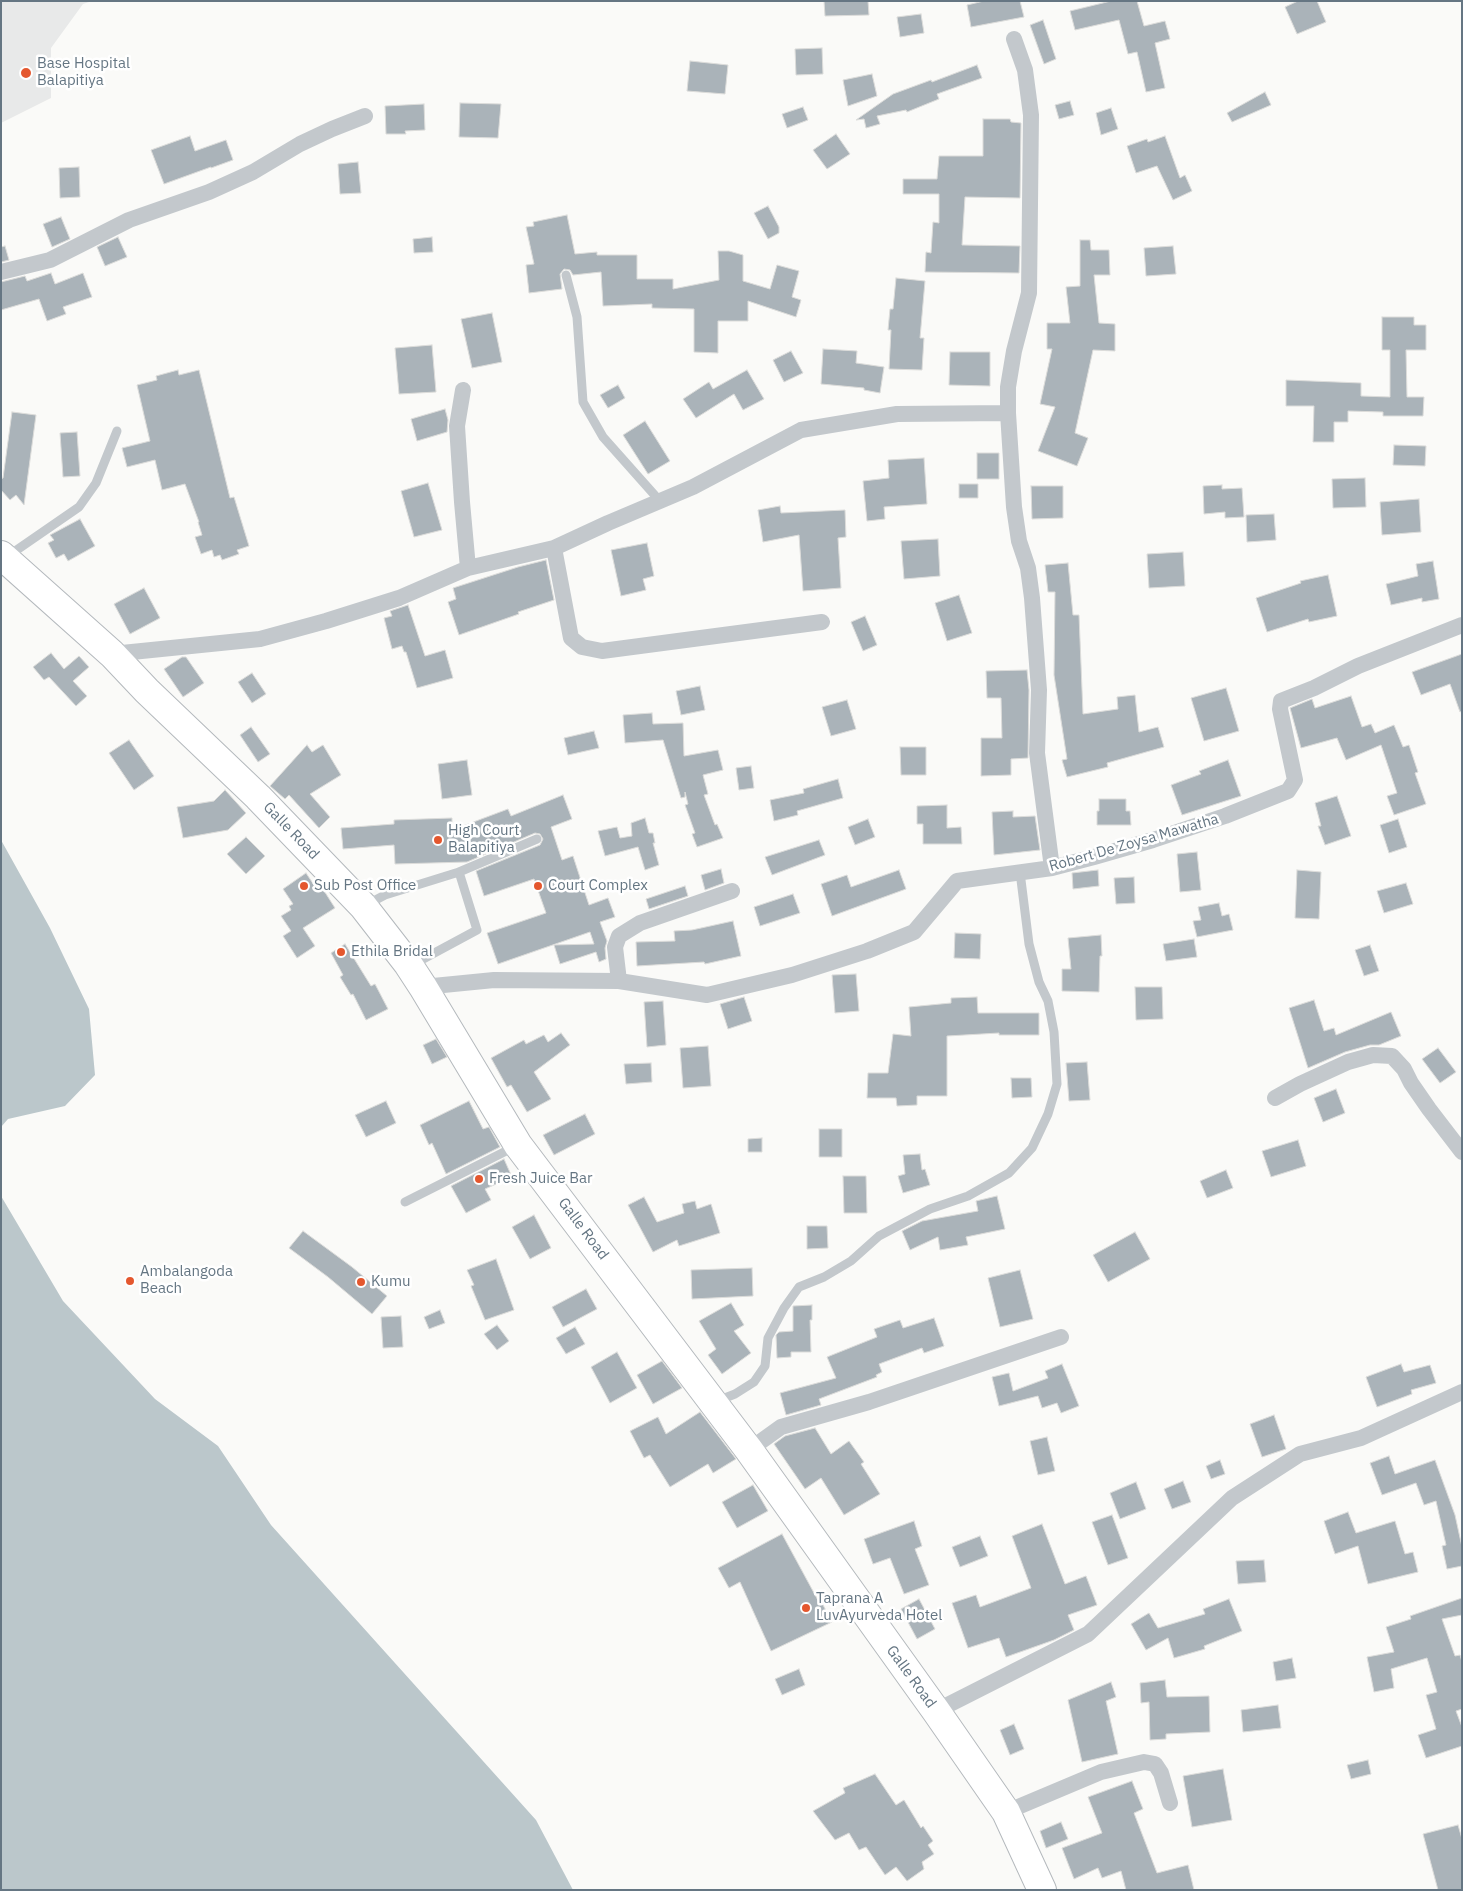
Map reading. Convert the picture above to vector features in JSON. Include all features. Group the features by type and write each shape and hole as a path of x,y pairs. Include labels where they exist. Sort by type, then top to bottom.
{"highway":[{"name":"Galle Road","path":"3,557 112,654 258,797 363,906 416,977 518,1145 749,1450 1006,1812 1042,1890"}],"street":[{"path":"1014,39 1026,70 1032,115 1029,293 1014,351 1008,386 1008,413 1014,507 1019,541 1028,568 1033,606 1039,690 1037,753 1052,868"},
{"path":"1,272 50,260 129,220 209,192 253,172 300,144 365,116"},
{"path":"463,390 457,426 468,568"},
{"path":"112,654 260,639 399,598 468,568 554,548 659,500 693,487 801,430 897,414 1008,413"},
{"path":"554,548 571,638 582,647 602,651 822,622"},
{"name":"Robert De Zoysa Mawatha","path":"416,977 619,981 707,995 792,974 867,951 914,932 957,881 1052,868 1153,840 1225,816 1288,790 1294,780 1280,709 1281,701 1314,688 1358,666 1462,625"},
{"path":"619,981 615,948 618,936 640,923 732,892"},
{"path":"1275,1098 1348,1062 1374,1055 1392,1056 1404,1069 1425,1103 1462,1152"},
{"path":"749,1450 781,1427 869,1402 1061,1337"},
{"path":"936,1711 1088,1634 1232,1498 1300,1454 1361,1438 1462,1392"},
{"path":"1006,1812 1101,1772 1144,1762 1155,1764 1161,1773 1170,1803"}],"lane":[{"path":"566,276 576,317 583,402 603,437 659,500"},
{"path":"3,557 79,507 96,483 117,431"},
{"path":"363,906 385,895 459,872 538,839"},
{"path":"416,977 477,930 459,872"},
{"path":"713,1402 735,1394 754,1382 765,1366 768,1338 784,1308 799,1287 824,1277 851,1261 879,1236 930,1209 968,1196 1009,1173 1032,1148 1048,1114 1057,1084 1054,1032 1048,1001 1039,982 1029,944 1020,872"},
{"path":"405,1202 518,1145"}],"shaded area":[{"name":"Base Hospital Balapitiya","path":"1,1 92,1 83,4 51,48 51,98 1,123"},
{"path":"1,840 50,928 89,1009 95,1075 65,1106 8,1119 1,1127"},
{"path":"1,1196 63,1301 155,1399 218,1446 271,1525 536,1820 573,1890 1,1890"}],"building":[{"path":"824,1 868,1 869,15 825,16"},
{"path":"984,1 1020,1 1024,17 971,27 967,5"},
{"path":"1111,1 1137,1 1144,26 1165,21 1170,39 1155,43 1165,88 1146,92 1137,52 1128,54 1119,20 1075,30 1070,11"},
{"path":"1298,1 1317,1 1326,22 1297,34 1285,7"},
{"path":"921,14 924,33 900,37 897,17"},
{"path":"1043,20 1056,59 1044,64 1030,25"},
{"path":"822,48 823,74 796,75 795,49"},
{"path":"690,61 728,65 725,94 687,91"},
{"path":"977,65 982,78 937,94 939,99 907,112 906,110 877,116 880,124 866,128 864,119 856,120 893,94"},
{"path":"872,74 877,96 848,106 843,80"},
{"path":"1265,92 1271,105 1232,122 1227,113"},
{"path":"1070,101 1074,115 1059,119 1055,105"},
{"path":"460,103 501,104 498,138 459,137"},
{"path":"424,104 425,130 405,131 406,134 386,134 385,106"},
{"path":"803,107 808,120 787,128 782,114"},
{"path":"1111,108 1118,129 1101,135 1096,113"},
{"path":"983,119 1010,119 1011,122 1021,123 1020,198 965,197 962,245 1020,246 1019,273 925,272 926,252 931,253 933,222 939,223 939,194 903,194 903,179 937,179 939,156 983,156"},
{"path":"836,134 850,154 827,169 813,150"},
{"path":"190,136 195,151 226,140 233,160 164,184 151,150"},
{"path":"1165,136 1180,178 1185,175 1192,191 1173,200 1157,166 1136,173 1127,146 1147,139 1148,142"},
{"path":"358,162 361,193 340,194 338,164"},
{"path":"79,167 80,197 60,198 59,168"},
{"path":"768,206 779,227 779,233 768,239 754,213"},
{"path":"567,215 575,254 597,252 597,255 637,255 637,279 673,279 673,289 719,280 718,251 729,251 743,255 743,281 770,289 777,265 799,271 792,297 801,300 796,317 748,301 748,321 718,321 718,353 694,352 694,309 652,308 652,304 603,306 601,272 573,275 570,270 564,269 560,274 562,289 529,293 526,265 534,264 526,227 534,226 533,222"},
{"path":"61,217 70,239 52,247 43,224"},
{"path":"118,237 127,257 105,266 97,247"},
{"path":"432,237 433,252 414,253 413,239"},
{"path":"1080,240 1090,240 1091,250 1109,250 1110,275 1094,275 1099,323 1115,324 1115,351 1093,350 1075,433 1088,438 1077,466 1038,451 1055,407 1040,404 1052,349 1047,349 1047,323 1070,323 1066,287 1080,286"},
{"path":"5,246 9,260 1,262 1,247"},
{"path":"1173,246 1176,274 1146,276 1144,248"},
{"path":"51,273 55,284 83,273 92,297 63,307 66,314 47,321 39,299 1,310 1,282 25,276 27,281"},
{"path":"896,278 925,281 920,338 924,338 922,370 889,369 891,330 888,330 890,309 893,309"},
{"path":"492,313 502,362 472,368 461,319"},
{"path":"1382,317 1414,317 1414,325 1426,325 1426,350 1406,350 1407,397 1424,397 1423,416 1383,416 1383,412 1348,411 1348,422 1334,422 1334,442 1313,442 1314,406 1286,406 1286,380 1361,383 1361,396 1390,397 1390,350 1382,350"},
{"path":"432,345 436,392 399,394 395,348"},
{"path":"823,349 857,351 856,363 884,367 880,393 864,390 864,388 821,384"},
{"path":"791,351 803,373 784,382 773,360"},
{"path":"950,352 990,352 990,386 949,385"},
{"path":"178,370 179,375 199,370 230,498 234,497 249,546 237,550 239,554 222,560 220,555 214,557 212,550 201,554 195,537 202,535 185,484 162,490 155,460 127,467 122,448 150,441 137,385 157,380 156,376"},
{"path":"747,370 764,399 743,410 734,394 696,418 683,399 709,382 713,389"},
{"path":"618,385 625,398 608,408 600,395"},
{"path":"445,409 448,420 447,432 417,441 411,419"},
{"path":"12,412 36,415 24,505 16,495 10,500 1,490 1,479 3,478"},
{"path":"645,421 670,461 648,474 623,435"},
{"path":"77,432 80,476 63,477 60,433"},
{"path":"1394,445 1426,446 1425,466 1393,465"},
{"path":"977,453 999,453 999,479 977,479"},
{"path":"924,458 927,504 884,507 885,519 867,521 863,481 889,478 888,460"},
{"path":"1365,478 1366,507 1333,508 1332,479"},
{"path":"428,483 442,530 414,537 401,491"},
{"path":"959,484 978,484 978,498 959,498"},
{"path":"1222,485 1222,489 1242,488 1244,517 1225,518 1225,512 1204,514 1203,486"},
{"path":"1031,486 1063,486 1063,518 1032,519"},
{"path":"1419,499 1421,532 1382,535 1380,502"},
{"path":"780,506 781,513 845,510 846,537 838,538 841,588 803,591 799,535 763,542 758,510"},
{"path":"1274,514 1276,540 1247,542 1246,515"},
{"path":"80,519 95,546 68,561 64,554 56,558 48,543 54,540 50,535"},
{"path":"938,539 940,576 904,579 901,541"},
{"path":"647,543 654,576 643,579 646,590 621,596 611,550"},
{"path":"1183,552 1185,586 1149,588 1147,554"},
{"path":"546,560 554,600 459,635 448,602 456,599 453,588"},
{"path":"1433,561 1439,599 1422,602 1422,598 1391,605 1386,584 1418,576 1416,564"},
{"path":"1068,563 1073,615 1079,615 1083,714 1118,709 1117,697 1135,695 1139,732 1158,727 1164,747 1107,763 1108,767 1067,777 1062,760 1067,759 1054,675 1055,592 1048,592 1045,565"},
{"path":"1328,575 1337,616 1309,622 1308,619 1267,632 1256,598 1301,583 1300,581"},
{"path":"144,588 160,618 130,634 114,604"},
{"path":"959,595 972,633 947,641 935,603"},
{"path":"408,605 425,656 445,650 453,678 417,688 406,652 404,652 402,646 392,649 384,618 392,616 390,611"},
{"path":"865,616 877,645 863,651 851,622"},
{"path":"51,653 64,669 79,656 89,667 73,681 87,696 76,706 49,677 44,680 33,667"},
{"path":"1462,654 1462,711 1460,712 1450,684 1421,695 1412,672"},
{"path":"182,657 186,657 204,683 183,697 164,669"},
{"path":"1027,670 1029,690 1028,758 1011,759 1011,775 981,776 981,738 1002,738 1001,698 987,698 986,671"},
{"path":"252,673 266,694 252,703 238,682"},
{"path":"700,686 705,710 681,715 676,691"},
{"path":"1226,688 1239,731 1204,741 1191,698"},
{"path":"1351,696 1362,727 1371,724 1375,733 1394,725 1403,747 1409,745 1418,772 1415,773 1426,804 1394,815 1387,796 1397,793 1381,745 1346,760 1337,738 1301,748 1290,708 1312,699 1315,708"},
{"path":"847,700 856,729 831,736 822,707"},
{"path":"652,713 653,724 683,723 684,756 718,750 723,770 703,775 708,794 704,795 715,825 717,824 723,838 697,847 692,834 695,833 685,805 688,804 685,792 685,797 681,798 663,740 625,743 623,715"},
{"path":"251,727 270,754 258,762 240,735"},
{"path":"594,731 599,748 568,755 564,738"},
{"path":"129,740 154,776 134,790 109,753"},
{"path":"307,745 312,752 323,745 341,775 310,794 330,817 319,828 289,795 285,799 270,786"},
{"path":"900,747 926,747 926,775 901,775"},
{"path":"467,760 472,795 442,799 438,764"},
{"path":"1228,760 1241,796 1182,815 1171,785 1201,774 1199,771"},
{"path":"751,766 754,788 739,790 736,768"},
{"path":"838,779 843,798 797,811 798,815 774,821 770,800 804,793 803,789"},
{"path":"225,790 246,813 228,830 183,838 177,807 214,801"},
{"path":"563,795 572,819 551,827 562,860 573,856 589,905 608,898 615,917 600,922 607,941 605,948 606,959 599,962 596,952 560,964 554,945 594,944 590,932 498,964 487,933 546,913 534,879 484,896 476,871 540,845 543,839 540,834 535,833 467,862 395,864 394,845 343,849 341,828 394,824 394,820 452,818 452,830 508,809 511,816"},
{"path":"1337,796 1351,836 1325,845 1318,826 1321,826 1315,803"},
{"path":"1099,799 1126,799 1126,811 1130,811 1131,825 1097,825"},
{"path":"947,805 947,828 961,827 962,844 923,844 923,824 917,824 917,806"},
{"path":"1013,811 1013,817 1035,816 1040,850 994,855 992,812"},
{"path":"645,818 649,833 653,833 655,843 653,843 659,865 645,870 638,847 605,856 598,831 617,827 620,838 632,836 631,823"},
{"path":"868,819 875,837 855,845 848,827"},
{"path":"1398,819 1407,847 1389,853 1380,825"},
{"path":"246,837 265,856 246,874 227,854"},
{"path":"819,840 825,855 772,875 765,857"},
{"path":"1197,852 1201,890 1180,892 1177,854"},
{"path":"721,869 724,883 705,890 701,875"},
{"path":"899,870 906,889 832,916 821,884 847,875 851,887"},
{"path":"1098,870 1099,886 1073,889 1072,873"},
{"path":"1297,870 1321,872 1319,919 1295,918"},
{"path":"306,873 316,888 321,886 335,908 303,928 315,946 297,958 283,936 291,931 281,916 291,910 289,906 293,904 283,889"},
{"path":"1134,877 1135,903 1116,904 1114,878"},
{"path":"1406,883 1413,904 1384,913 1377,891"},
{"path":"685,886 688,896 649,909 646,899"},
{"path":"793,894 800,913 760,926 754,907"},
{"path":"1219,903 1222,916 1229,914 1233,930 1197,937 1193,921 1201,920 1198,907"},
{"path":"733,921 741,956 705,964 704,962 637,966 636,942 675,941 674,931 692,930"},
{"path":"955,933 981,934 980,959 954,958"},
{"path":"1101,935 1102,956 1100,956 1099,992 1062,991 1062,969 1071,969 1068,938"},
{"path":"1194,939 1197,957 1166,961 1163,944"},
{"path":"345,944 371,986 375,984 388,1009 366,1020 353,994 351,995 340,977 343,975 331,953"},
{"path":"1370,945 1379,971 1364,976 1355,950"},
{"path":"856,974 859,1011 835,1013 832,975"},
{"path":"1135,987 1162,987 1163,1019 1136,1020"},
{"path":"744,997 752,1021 728,1029 720,1004"},
{"path":"977,997 978,1013 1039,1013 1039,1035 999,1035 999,1033 947,1036 947,1096 917,1096 917,1105 897,1106 896,1098 867,1098 868,1073 888,1073 893,1034 911,1036 909,1007 951,1003 951,998"},
{"path":"1314,1000 1324,1031 1334,1028 1336,1035 1391,1012 1401,1036 1379,1045 1370,1045 1345,1052 1308,1068 1289,1008"},
{"path":"663,1001 666,1045 647,1047 644,1002"},
{"path":"561,1033 570,1045 534,1072 551,1099 527,1112 511,1085 507,1087 491,1058 524,1040 526,1044 544,1035 548,1042"},
{"path":"436,1039 447,1057 432,1064 423,1045"},
{"path":"708,1046 711,1086 683,1088 680,1048"},
{"path":"1438,1048 1456,1072 1440,1083 1422,1059"},
{"path":"1087,1062 1090,1100 1069,1101 1066,1063"},
{"path":"651,1063 652,1082 626,1084 624,1064"},
{"path":"1011,1078 1031,1078 1032,1097 1012,1098"},
{"path":"1336,1089 1345,1113 1323,1122 1314,1098"},
{"path":"386,1101 396,1123 366,1137 355,1115"},
{"path":"469,1101 483,1129 489,1127 500,1147 446,1174 432,1143 429,1145 420,1125"},
{"path":"585,1114 595,1134 554,1155 543,1135"},
{"path":"819,1129 842,1129 842,1157 819,1157"},
{"path":"762,1138 762,1152 748,1152 748,1139"},
{"path":"1298,1140 1306,1166 1271,1177 1262,1151"},
{"path":"920,1154 922,1170 925,1169 930,1185 903,1193 898,1176 905,1174 903,1155"},
{"path":"504,1159 512,1177 485,1189 491,1200 466,1213 451,1186"},
{"path":"1226,1170 1233,1188 1207,1198 1200,1181"},
{"path":"843,1176 866,1176 867,1213 844,1213"},
{"path":"997,1196 1005,1229 966,1237 968,1245 940,1250 938,1237 910,1250 902,1231 922,1221 978,1211 976,1201"},
{"path":"644,1197 657,1222 684,1213 682,1204 695,1201 697,1209 711,1204 720,1233 679,1246 677,1240 653,1252 628,1205"},
{"path":"534,1215 551,1248 530,1259 512,1227"},
{"path":"807,1226 827,1226 828,1248 807,1249"},
{"path":"303,1231 352,1267 387,1296 372,1314 328,1277 289,1248"},
{"path":"1135,1232 1150,1259 1108,1282 1093,1255"},
{"path":"496,1259 514,1310 485,1320 471,1286 474,1285 467,1270"},
{"path":"752,1268 753,1296 692,1299 691,1270"},
{"path":"1020,1270 1033,1319 1000,1327 988,1278"},
{"path":"586,1289 597,1309 563,1327 552,1307"},
{"path":"731,1303 744,1325 734,1331 751,1353 722,1374 708,1355 716,1349 699,1321"},
{"path":"812,1305 812,1320 810,1320 811,1352 791,1352 791,1357 777,1358 776,1335 779,1332 793,1331 793,1306"},
{"path":"440,1310 445,1323 429,1329 424,1317"},
{"path":"401,1316 403,1347 383,1348 381,1317"},
{"path":"934,1318 944,1346 924,1353 922,1348 879,1364 882,1372 876,1375 877,1377 819,1399 821,1405 786,1415 780,1393 836,1378 827,1357 877,1337 874,1329 900,1320 903,1328"},
{"path":"497,1325 509,1341 497,1350 484,1334"},
{"path":"575,1327 585,1344 566,1354 556,1338"},
{"path":"617,1352 637,1388 610,1403 591,1367"},
{"path":"662,1361 682,1388 653,1404 637,1375"},
{"path":"1062,1364 1079,1406 1061,1413 1057,1403 1042,1408 1038,1396 999,1406 992,1377 1009,1373 1013,1391 1048,1378 1045,1371"},
{"path":"1401,1364 1404,1372 1430,1365 1436,1383 1411,1390 1412,1394 1377,1407 1366,1377"},
{"path":"700,1412 736,1459 713,1473 708,1464 670,1487 650,1455 644,1458 630,1431 658,1417 666,1434"},
{"path":"1274,1415 1286,1449 1262,1457 1250,1424"},
{"path":"815,1428 831,1454 849,1441 864,1462 861,1464 880,1494 844,1515 821,1478 805,1489 774,1444 785,1436"},
{"path":"1047,1437 1055,1471 1038,1475 1030,1441"},
{"path":"1389,1456 1395,1474 1435,1460 1455,1515 1462,1547 1462,1566 1447,1569 1442,1546 1446,1545 1436,1501 1424,1505 1416,1483 1382,1495 1370,1463"},
{"path":"1220,1460 1225,1474 1211,1479 1206,1466"},
{"path":"1183,1481 1191,1502 1172,1509 1164,1489"},
{"path":"1136,1482 1146,1509 1120,1519 1110,1493"},
{"path":"753,1485 768,1511 737,1528 722,1502"},
{"path":"1348,1512 1356,1533 1395,1521 1405,1554 1413,1552 1418,1572 1368,1584 1358,1546 1335,1554 1324,1521"},
{"path":"1112,1515 1128,1558 1108,1565 1092,1522"},
{"path":"914,1521 922,1546 915,1549 929,1585 904,1594 890,1558 873,1564 864,1539"},
{"path":"1042,1524 1065,1584 1086,1576 1097,1605 1068,1615 1074,1630 1054,1640 1006,1657 999,1638 968,1648 952,1603 976,1595 980,1607 1031,1588 1012,1536"},
{"path":"782,1534 820,1604 822,1603 832,1622 771,1651 740,1582 729,1588 718,1568"},
{"path":"980,1536 988,1556 960,1567 952,1547"},
{"path":"1264,1560 1266,1582 1238,1584 1236,1561"},
{"path":"1462,1598 1462,1615 1442,1619 1455,1656 1460,1655 1462,1662 1462,1709 1456,1711 1462,1727 1462,1746 1426,1758 1418,1735 1436,1729 1426,1695 1437,1692 1427,1658 1391,1669 1394,1688 1374,1692 1367,1657 1394,1652 1386,1627 1411,1619 1410,1616"},
{"path":"919,1599 935,1629 917,1639 901,1609"},
{"path":"1229,1599 1242,1631 1204,1646 1205,1649 1174,1658 1168,1638 1146,1650 1131,1624 1149,1613 1158,1628 1205,1614 1203,1609"},
{"path":"1292,1658 1296,1678 1276,1681 1273,1662"},
{"path":"799,1669 805,1685 782,1695 775,1679"},
{"path":"1165,1680 1167,1697 1209,1696 1210,1732 1166,1734 1166,1739 1150,1740 1149,1702 1141,1703 1140,1683"},
{"path":"1111,1682 1116,1697 1106,1701 1118,1754 1082,1762 1068,1700"},
{"path":"1278,1705 1281,1728 1243,1732 1241,1710"},
{"path":"1014,1724 1024,1749 1010,1755 1000,1730"},
{"path":"1368,1760 1371,1774 1351,1779 1347,1765"},
{"path":"1223,1769 1232,1820 1192,1827 1183,1776"},
{"path":"875,1774 896,1805 904,1800 921,1828 923,1826 933,1841 928,1845 934,1854 922,1862 924,1869 907,1881 896,1867 885,1875 866,1847 859,1850 849,1833 835,1840 813,1811 845,1793 843,1788"},
{"path":"1132,1781 1143,1809 1134,1813 1157,1873 1188,1865 1194,1890 1126,1890 1121,1871 1102,1878 1098,1868 1074,1879 1062,1848 1102,1833 1088,1797"},
{"path":"1061,1822 1068,1839 1046,1848 1040,1831"},
{"path":"1458,1825 1462,1839 1462,1890 1438,1890 1423,1834"}],"place":[{"name":"Base Hospital Balapitiya","path":"26,73"},
{"name":"High Court Balapitiya","path":"438,840"},
{"name":"Sub Post Office","path":"304,886"},
{"name":"Court Complex","path":"538,886"},
{"name":"Ethila Bridal","path":"341,952"},
{"name":"Fresh Juice Bar","path":"479,1179"},
{"name":"Ambalangoda Beach","path":"130,1281"},
{"name":"Kumu","path":"361,1282"},
{"name":"Taprana A LuvAyurveda Hotel","path":"806,1608"}]}
